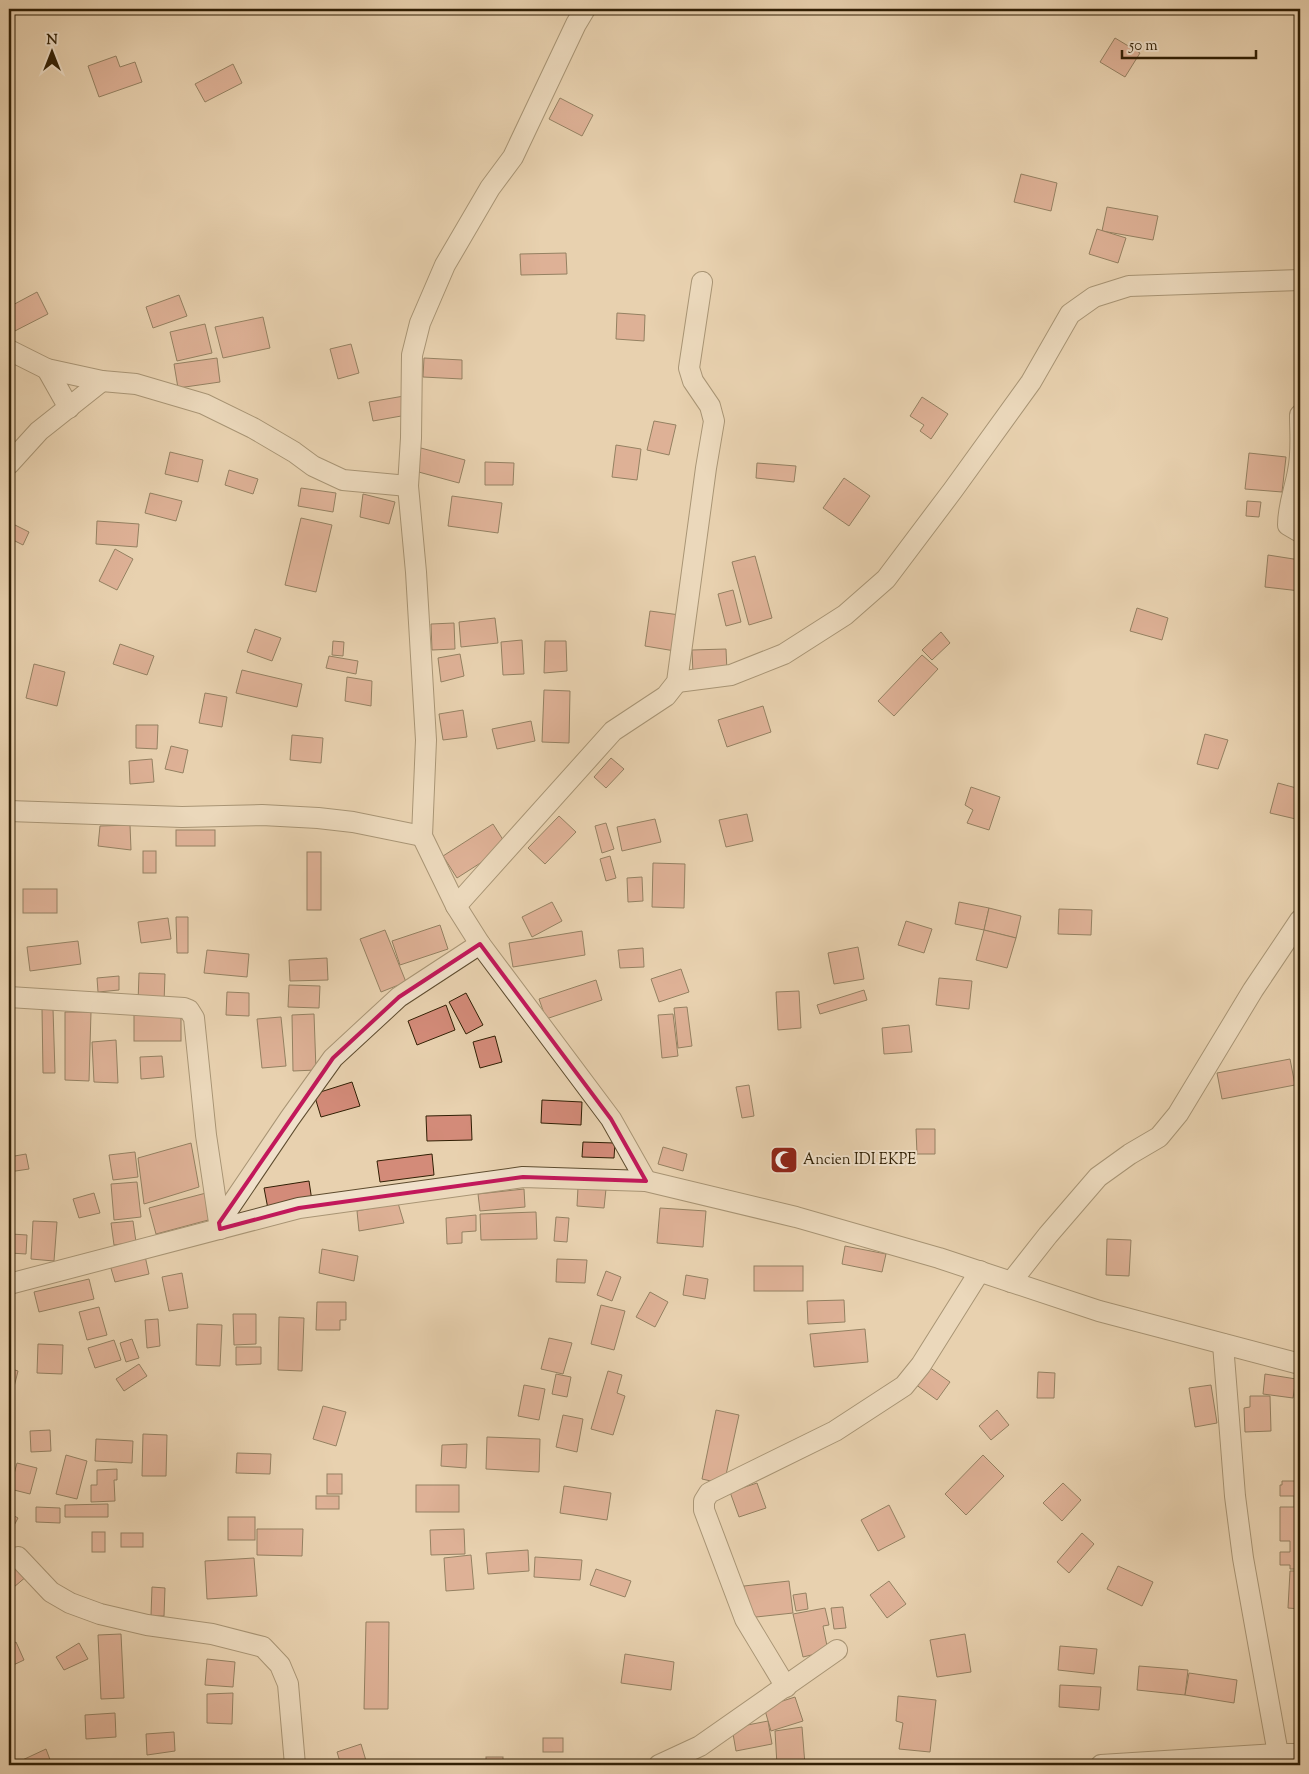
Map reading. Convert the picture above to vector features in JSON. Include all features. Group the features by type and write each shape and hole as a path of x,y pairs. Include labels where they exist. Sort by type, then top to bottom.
{"street":[{"path":"577,14 562,56 513,157 490,188 445,265 420,323 412,354 411,438 408,486 416,572 426,740 422,836 456,906 480,944 611,1119 646,1180"},
{"path":"677,682 731,675 784,654 845,615 886,579 1031,382 1070,314 1094,296 1129,286 1300,280"},
{"path":"456,906 613,731 666,696 677,682 714,421 710,406 693,381 688,368 702,282"},
{"path":"9,350 46,369 102,381 136,384 204,404 253,428 314,466 342,480 408,486"},
{"path":"46,369 69,408"},
{"path":"9,464 39,431 102,381"},
{"path":"1300,416 1299,469 1289,504 1288,524 1300,532"},
{"path":"9,811 182,818 262,815 318,818 353,822 422,836"},
{"path":"1011,1282 1098,1177 1130,1154 1159,1137 1178,1114 1253,990 1300,920"},
{"path":"219,1226 290,1118 333,1058 399,997 480,944"},
{"path":"9,998 184,1008 189,1010 194,1018 206,1135 219,1226"},
{"path":"9,1284 219,1226 299,1208 523,1177 646,1180 796,1217 1100,1310 1300,1364"},
{"path":"786,1687 744,1620 704,1510 704,1501 709,1493 835,1430 904,1386 920,1365 980,1272"},
{"path":"1223,1344 1240,1540 1279,1759"},
{"path":"18,1557 51,1592 70,1604 100,1614 138,1623 212,1634 263,1647 280,1665 288,1684 295,1765"},
{"path":"659,1765 700,1746 837,1650"},
{"path":"1101,1765 1279,1759 1300,1754"}],"highlighted area":[{"path":"480,944 611,1119 646,1181 523,1177 299,1208 220,1229 219,1223 333,1058 399,997"}],"building":[{"path":"1115,38 1140,53 1125,77 1100,62"},
{"path":"116,56 120,67 135,62 142,82 99,97 88,66"},
{"path":"233,64 242,83 205,102 195,84"},
{"path":"560,98 593,115 582,136 549,119"},
{"path":"1021,174 1057,183 1051,211 1014,202"},
{"path":"1107,207 1158,216 1153,240 1102,231"},
{"path":"1097,229 1126,238 1118,263 1089,254"},
{"path":"566,253 567,274 521,275 520,254"},
{"path":"37,292 48,314 9,334 9,307"},
{"path":"179,295 187,316 153,328 146,307"},
{"path":"617,313 645,315 644,341 616,339"},
{"path":"263,317 270,348 223,358 215,327"},
{"path":"205,324 212,353 177,361 170,332"},
{"path":"351,344 359,373 338,379 330,349"},
{"path":"217,358 220,382 178,388 174,364"},
{"path":"424,358 462,360 462,379 423,377"},
{"path":"404,396 407,415 373,421 369,402"},
{"path":"922,397 948,414 931,439 920,431 924,425 910,416"},
{"path":"654,421 676,425 669,455 647,450"},
{"path":"616,445 641,449 637,480 612,477"},
{"path":"421,448 465,460 459,483 415,471"},
{"path":"170,452 203,460 198,482 165,474"},
{"path":"1249,453 1286,457 1282,492 1245,489"},
{"path":"485,462 514,463 513,485 485,485"},
{"path":"757,463 796,466 794,482 756,478"},
{"path":"229,470 258,479 253,494 225,485"},
{"path":"844,478 870,496 849,526 823,508"},
{"path":"301,488 336,493 333,512 298,506"},
{"path":"150,493 182,501 176,521 145,513"},
{"path":"363,494 395,502 389,524 360,517"},
{"path":"452,496 502,503 498,533 448,526"},
{"path":"1247,501 1261,502 1259,517 1246,516"},
{"path":"301,518 332,525 316,592 285,585"},
{"path":"97,521 139,524 137,547 96,544"},
{"path":"9,522 29,532 23,545 9,538"},
{"path":"115,549 133,559 117,590 99,581"},
{"path":"1268,555 1300,560 1300,591 1265,587"},
{"path":"755,556 772,618 749,625 732,562"},
{"path":"733,590 741,622 726,626 718,594"},
{"path":"1137,608 1168,618 1162,640 1130,631"},
{"path":"650,611 680,615 675,651 645,646"},
{"path":"495,618 498,643 461,647 459,622"},
{"path":"454,623 455,649 432,650 431,624"},
{"path":"255,629 281,638 272,661 247,652"},
{"path":"941,632 950,643 932,660 922,650"},
{"path":"522,640 524,674 503,675 501,642"},
{"path":"333,641 344,642 343,656 332,655"},
{"path":"545,641 566,641 567,671 544,673"},
{"path":"120,644 154,656 147,675 113,664"},
{"path":"726,649 727,672 693,674 692,650"},
{"path":"460,654 464,676 441,682 438,658"},
{"path":"922,655 938,669 894,716 878,701"},
{"path":"329,656 358,661 356,674 326,668"},
{"path":"34,664 65,672 57,706 26,698"},
{"path":"242,670 302,684 297,707 236,693"},
{"path":"347,677 372,681 371,706 345,701"},
{"path":"544,690 570,691 569,743 542,742"},
{"path":"205,693 227,697 222,727 199,723"},
{"path":"763,706 771,732 727,747 718,720"},
{"path":"463,710 467,737 443,740 439,714"},
{"path":"531,721 535,741 497,749 492,729"},
{"path":"136,725 158,725 157,749 136,748"},
{"path":"1205,734 1228,740 1218,769 1197,764"},
{"path":"292,735 323,738 321,763 290,760"},
{"path":"171,746 188,750 183,773 165,769"},
{"path":"611,758 624,769 606,788 594,777"},
{"path":"152,759 154,782 130,784 129,761"},
{"path":"1278,783 1300,789 1300,820 1270,813"},
{"path":"971,787 1000,797 989,830 967,823 973,810 965,805"},
{"path":"747,814 753,841 726,847 719,820"},
{"path":"559,816 576,832 545,864 528,848"},
{"path":"655,819 661,842 622,851 617,827"},
{"path":"606,823 614,849 602,853 595,826"},
{"path":"493,824 507,846 457,878 443,856"},
{"path":"130,825 131,850 98,846 100,826"},
{"path":"176,830 215,830 215,846 176,846"},
{"path":"143,851 156,851 156,873 143,873"},
{"path":"307,852 321,852 321,910 307,910"},
{"path":"610,856 616,878 606,881 600,859"},
{"path":"653,863 685,864 684,908 652,907"},
{"path":"642,877 643,901 628,902 627,878"},
{"path":"23,889 57,889 57,913 23,913"},
{"path":"552,902 562,921 532,937 522,917"},
{"path":"959,902 989,908 984,930 955,924"},
{"path":"989,908 1021,916 1016,938 984,930"},
{"path":"1059,909 1092,910 1091,935 1058,934"},
{"path":"9,915 13,916 9,928"},
{"path":"176,917 188,917 188,953 177,953"},
{"path":"168,918 171,939 141,943 138,922"},
{"path":"906,921 932,929 924,953 898,945"},
{"path":"440,925 448,949 400,965 392,941"},
{"path":"385,930 406,982 381,992 360,939"},
{"path":"984,930 1016,938 1007,968 976,960"},
{"path":"582,931 585,955 513,967 509,943"},
{"path":"78,941 81,964 30,971 27,947"},
{"path":"858,947 864,979 834,984 828,953"},
{"path":"643,948 644,967 620,968 618,950"},
{"path":"207,950 249,954 247,977 204,973"},
{"path":"327,958 328,980 290,981 289,960"},
{"path":"681,969 689,992 659,1002 651,979"},
{"path":"139,973 165,974 164,1003 138,1003"},
{"path":"119,976 119,990 98,992 97,978"},
{"path":"939,978 972,981 969,1009 936,1005"},
{"path":"596,980 602,1000 546,1019 539,999"},
{"path":"289,985 320,986 319,1008 288,1007"},
{"path":"864,990 867,1000 820,1014 817,1005"},
{"path":"799,991 801,1028 778,1030 776,992"},
{"path":"227,992 249,993 249,1016 226,1015"},
{"path":"466,993 483,1025 466,1034 449,1002"},
{"path":"446,1005 455,1030 417,1045 408,1021"},
{"path":"687,1007 692,1046 678,1048 674,1008"},
{"path":"42,1009 53,1009 55,1073 43,1073"},
{"path":"65,1012 91,1012 89,1081 65,1080"},
{"path":"134,1013 181,1013 181,1041 134,1041"},
{"path":"314,1014 316,1070 293,1071 292,1015"},
{"path":"673,1014 678,1056 662,1058 658,1015"},
{"path":"281,1017 286,1066 262,1068 257,1019"},
{"path":"909,1025 912,1052 884,1054 882,1028"},
{"path":"495,1036 502,1062 480,1068 473,1042"},
{"path":"116,1040 118,1083 94,1082 92,1042"},
{"path":"162,1056 164,1077 141,1079 140,1057"},
{"path":"1290,1059 1295,1085 1222,1099 1217,1073"},
{"path":"352,1082 360,1106 321,1117 314,1094"},
{"path":"749,1085 754,1116 742,1118 736,1087"},
{"path":"542,1100 582,1102 581,1125 541,1123"},
{"path":"471,1115 472,1140 427,1141 426,1116"},
{"path":"916,1129 935,1129 935,1154 917,1154"},
{"path":"583,1142 615,1143 614,1158 582,1157"},
{"path":"191,1143 199,1187 144,1204 138,1158"},
{"path":"663,1147 687,1154 683,1171 658,1164"},
{"path":"135,1152 138,1177 113,1180 109,1155"},
{"path":"26,1154 29,1169 9,1172 9,1157"},
{"path":"432,1154 434,1175 380,1182 377,1161"},
{"path":"309,1181 312,1201 268,1209 264,1188"},
{"path":"137,1182 141,1217 114,1220 111,1184"},
{"path":"578,1187 606,1189 604,1208 577,1206"},
{"path":"524,1189 525,1207 480,1211 478,1194"},
{"path":"94,1193 100,1213 79,1218 73,1199"},
{"path":"206,1193 212,1219 156,1234 149,1208"},
{"path":"398,1203 404,1223 359,1231 357,1211"},
{"path":"660,1208 706,1211 703,1247 657,1243"},
{"path":"536,1212 537,1239 481,1240 480,1214"},
{"path":"476,1215 476,1231 462,1232 462,1243 447,1244 446,1218"},
{"path":"556,1217 569,1218 567,1242 554,1241"},
{"path":"33,1221 57,1222 54,1261 31,1259"},
{"path":"133,1221 136,1242 114,1245 111,1223"},
{"path":"11,1234 27,1235 26,1254 10,1253"},
{"path":"1107,1239 1131,1240 1129,1276 1106,1275"},
{"path":"845,1246 886,1254 882,1272 842,1264"},
{"path":"322,1249 358,1256 354,1281 319,1273"},
{"path":"9,1256 11,1256 15,1273 9,1274"},
{"path":"145,1256 149,1274 115,1282 110,1265"},
{"path":"557,1259 587,1260 585,1283 556,1282"},
{"path":"754,1266 803,1266 803,1291 754,1291"},
{"path":"606,1271 621,1277 612,1301 597,1295"},
{"path":"182,1273 188,1308 169,1311 162,1277"},
{"path":"686,1275 708,1279 705,1299 683,1295"},
{"path":"89,1279 94,1299 39,1312 34,1292"},
{"path":"650,1292 668,1302 655,1327 636,1317"},
{"path":"844,1300 845,1322 808,1324 807,1301"},
{"path":"317,1302 346,1302 346,1320 340,1320 340,1330 316,1330"},
{"path":"601,1305 625,1311 614,1350 591,1344"},
{"path":"99,1307 107,1335 87,1340 79,1312"},
{"path":"233,1314 256,1314 256,1344 234,1345"},
{"path":"279,1317 304,1318 302,1371 278,1370"},
{"path":"158,1319 160,1346 147,1348 145,1320"},
{"path":"197,1324 222,1325 220,1366 196,1365"},
{"path":"865,1329 868,1362 814,1367 810,1334"},
{"path":"549,1338 572,1343 563,1374 541,1369"},
{"path":"132,1339 139,1358 126,1362 120,1343"},
{"path":"114,1340 121,1360 95,1368 88,1348"},
{"path":"38,1344 63,1345 62,1374 37,1373"},
{"path":"236,1347 261,1347 261,1364 236,1365"},
{"path":"139,1364 147,1376 124,1391 116,1379"},
{"path":"929,1367 950,1382 937,1400 915,1384"},
{"path":"9,1368 18,1371 14,1387 9,1385"},
{"path":"608,1371 622,1375 617,1393 625,1396 613,1435 591,1429"},
{"path":"1038,1372 1055,1373 1054,1398 1037,1398"},
{"path":"556,1374 571,1377 567,1397 552,1394"},
{"path":"1265,1374 1296,1379 1293,1398 1263,1394"},
{"path":"524,1385 545,1389 539,1420 518,1416"},
{"path":"1211,1385 1217,1423 1195,1427 1189,1388"},
{"path":"1250,1396 1270,1396 1271,1431 1245,1432 1244,1408 1250,1407"},
{"path":"323,1406 346,1412 336,1446 313,1439"},
{"path":"716,1410 739,1415 724,1484 702,1479"},
{"path":"997,1410 1009,1425 991,1440 979,1426"},
{"path":"563,1415 583,1419 577,1452 556,1447"},
{"path":"50,1430 51,1451 31,1452 30,1431"},
{"path":"143,1434 167,1435 166,1476 142,1476"},
{"path":"487,1437 540,1439 539,1472 486,1469"},
{"path":"96,1439 133,1441 132,1463 95,1461"},
{"path":"467,1444 466,1468 441,1466 442,1445"},
{"path":"237,1453 271,1454 270,1474 236,1473"},
{"path":"66,1455 87,1461 77,1499 56,1494"},
{"path":"983,1455 1004,1476 966,1515 945,1494"},
{"path":"17,1463 37,1468 30,1494 10,1489"},
{"path":"117,1469 117,1480 114,1480 115,1501 91,1502 91,1485 97,1485 97,1470"},
{"path":"327,1474 342,1474 342,1494 327,1494"},
{"path":"1295,1478 1300,1478 1300,1569 1290,1569 1290,1565 1280,1565 1280,1552 1290,1552 1290,1541 1280,1541 1280,1507 1294,1507 1294,1496 1280,1496 1280,1485 1282,1485 1282,1481 1295,1481"},
{"path":"757,1483 766,1508 739,1517 730,1492"},
{"path":"1063,1483 1081,1500 1062,1521 1043,1503"},
{"path":"416,1485 459,1485 459,1512 416,1512"},
{"path":"564,1486 611,1493 607,1520 560,1513"},
{"path":"316,1496 339,1496 339,1509 316,1509"},
{"path":"108,1504 108,1517 65,1517 65,1505"},
{"path":"889,1505 905,1537 878,1551 861,1520"},
{"path":"36,1507 60,1508 60,1523 36,1522"},
{"path":"9,1513 18,1518 9,1535"},
{"path":"228,1517 255,1517 255,1540 228,1540"},
{"path":"257,1529 303,1529 302,1556 257,1555"},
{"path":"464,1529 465,1554 431,1555 430,1530"},
{"path":"92,1532 105,1532 105,1552 92,1552"},
{"path":"121,1533 143,1533 143,1547 121,1547"},
{"path":"1082,1533 1094,1544 1069,1573 1057,1562"},
{"path":"528,1550 529,1571 488,1574 486,1553"},
{"path":"9,1554 27,1576 14,1587 9,1580"},
{"path":"471,1555 474,1589 446,1591 444,1558"},
{"path":"535,1557 582,1560 580,1580 534,1577"},
{"path":"254,1558 257,1596 207,1599 205,1561"},
{"path":"1118,1566 1153,1582 1142,1606 1107,1589"},
{"path":"596,1569 631,1581 625,1597 590,1585"},
{"path":"1290,1571 1300,1571 1300,1609 1288,1608"},
{"path":"789,1581 793,1613 747,1618 744,1586"},
{"path":"889,1581 906,1604 887,1618 870,1595"},
{"path":"152,1587 165,1588 164,1616 151,1616"},
{"path":"806,1593 808,1609 796,1611 793,1595"},
{"path":"843,1607 846,1628 834,1629 831,1608"},
{"path":"825,1608 829,1625 823,1626 828,1651 803,1657 793,1614"},
{"path":"366,1622 389,1622 388,1709 364,1709"},
{"path":"121,1634 124,1698 101,1699 98,1635"},
{"path":"965,1634 971,1672 937,1677 930,1640"},
{"path":"16,1642 24,1660 9,1667 9,1646"},
{"path":"79,1643 88,1659 64,1670 56,1657"},
{"path":"1060,1646 1097,1649 1094,1674 1058,1670"},
{"path":"625,1654 674,1662 671,1690 621,1683"},
{"path":"207,1659 235,1662 233,1687 205,1685"},
{"path":"1139,1666 1188,1670 1185,1695 1137,1690"},
{"path":"1189,1673 1237,1680 1234,1703 1185,1695"},
{"path":"1060,1685 1101,1687 1099,1710 1059,1707"},
{"path":"233,1693 232,1724 207,1723 207,1694"},
{"path":"898,1696 936,1700 930,1752 899,1749 903,1723 896,1721"},
{"path":"795,1697 803,1721 771,1731 764,1707"},
{"path":"115,1713 116,1737 86,1739 85,1715"},
{"path":"768,1721 772,1744 736,1751 732,1728"},
{"path":"802,1727 805,1765 777,1765 775,1731"},
{"path":"174,1732 175,1751 147,1755 146,1734"},
{"path":"543,1738 563,1738 563,1752 543,1752"},
{"path":"361,1744 367,1764 341,1765 337,1752"},
{"path":"46,1749 52,1765 17,1765 16,1763"},
{"path":"486,1757 503,1757 503,1765 486,1765"},
{"path":"900,1764 900,1765 865,1765"}],"place":[{"name":"Ancien IDI EKPE","path":"784,1160"}]}
